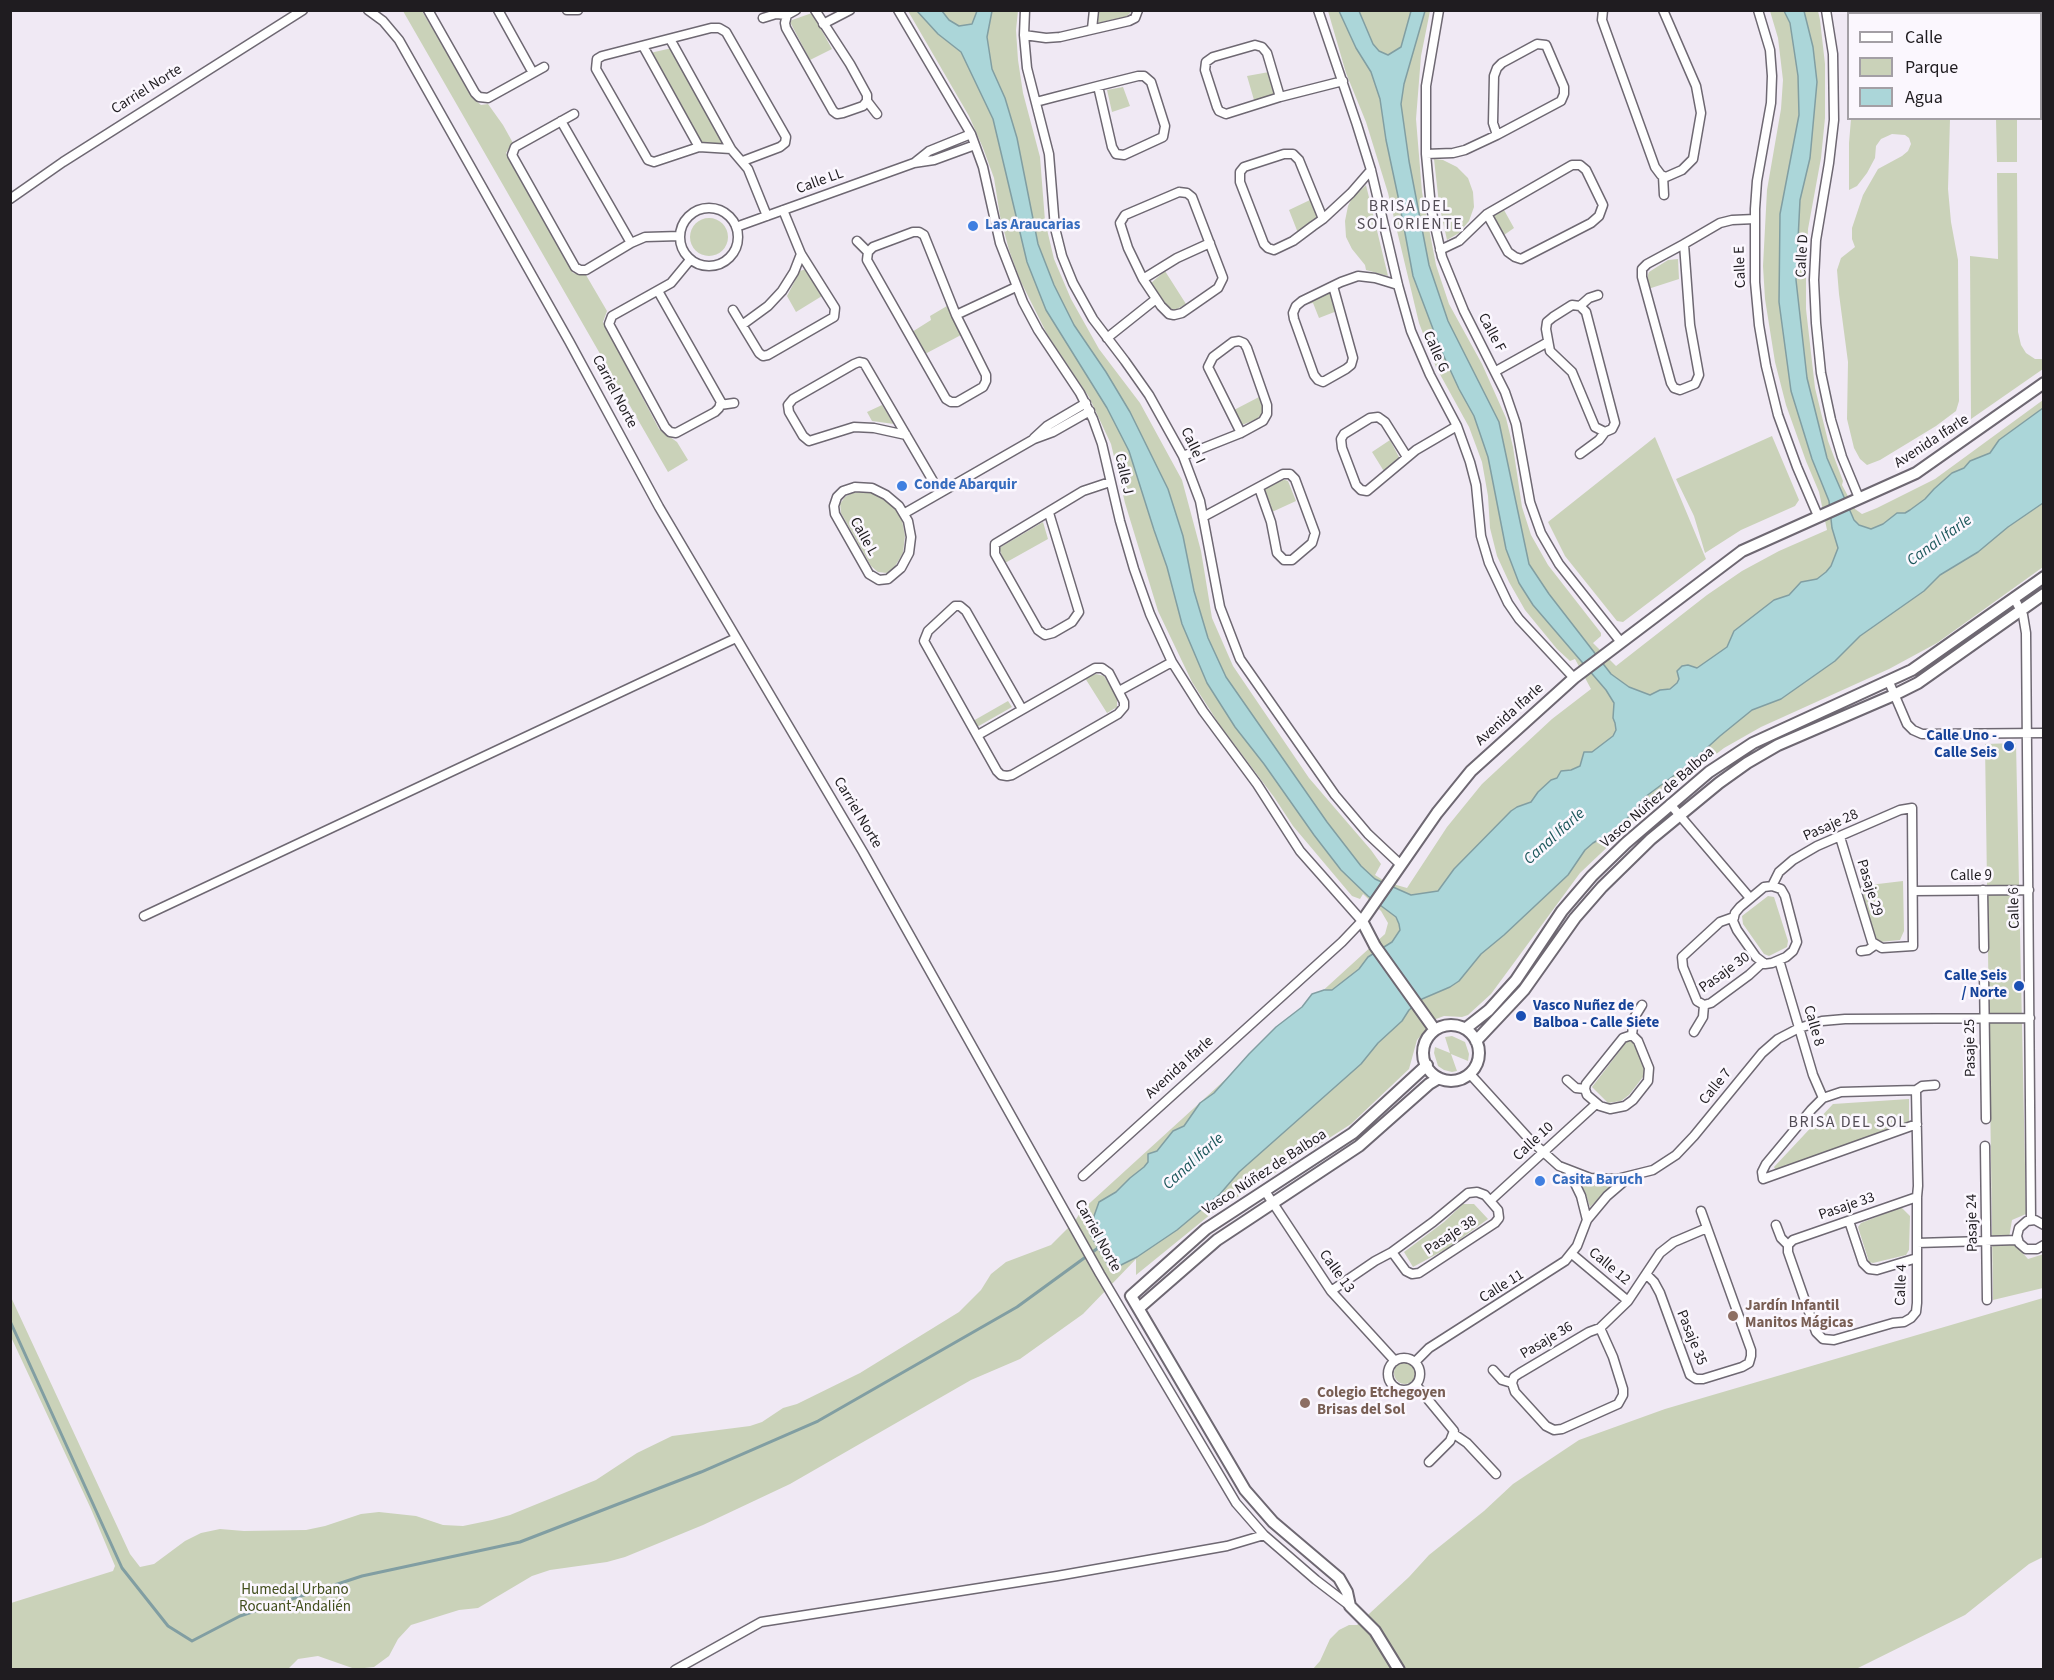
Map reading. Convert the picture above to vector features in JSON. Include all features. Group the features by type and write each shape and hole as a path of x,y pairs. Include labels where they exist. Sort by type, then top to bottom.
{"street":[{"name":"Carriel Norte","path":"10,199 63,162 303,10"},
{"name":"Carriel Norte","path":"369,10 383,21 399,40 569,340 658,507 863,852 1100,1274 1236,1503 1264,1535 1350,1606 1375,1631 1399,1670"},
{"path":"428,10 479,97 488,98 544,67"},
{"path":"498,10 533,73"},
{"path":"567,10 578,10"},
{"path":"764,18 776,14 787,15 796,10"},
{"path":"814,10 850,64 867,95 867,101 877,114"},
{"path":"823,24 850,10"},
{"name":"Calle J","path":"898,10 971,134 983,167 1000,243 1016,287 1038,330 1088,407 1102,444 1110,482 1138,580 1172,662 1203,711 1257,784 1300,851 1362,921"},
{"name":"Calle I","path":"1025,10 1024,35 1027,68 1049,154 1055,228 1062,256 1079,296 1093,320 1149,395 1183,456 1195,485 1220,607 1244,666 1335,795 1368,834 1401,865"},
{"path":"1092,29 1094,10"},
{"path":"1024,35 1055,38 1129,21 1135,18 1138,10"},
{"name":"Calle G","path":"1318,10 1371,170 1398,285 1418,350 1457,426 1472,470 1481,536 1498,585 1519,619 1577,675"},
{"name":"Calle F","path":"1438,10 1426,86 1426,154 1431,208 1440,250 1458,299 1496,371 1513,416 1526,486 1541,533 1558,564 1620,641"},
{"path":"1603,10 1602,20 1656,171 1664,176 1673,175 1682,170 1693,159 1701,114 1696,86 1666,12"},
{"name":"Calle E","path":"1758,10 1770,50 1772,89 1757,182 1756,304 1766,366 1787,443 1821,515"},
{"name":"Calle D","path":"1826,10 1833,54 1834,120 1816,240 1814,280 1816,323 1821,373 1831,420 1857,499"},
{"path":"787,15 786,28 833,111 837,114 843,113 862,106 867,101"},
{"path":"731,149 699,147 654,162 646,158 595,66 597,60 602,56 670,39 715,28 722,29 729,36 786,137 780,147 743,161"},
{"path":"670,39 731,149 743,161 752,177 767,216"},
{"path":"1426,154 1459,152 1497,135 1558,104 1563,97 1564,87 1546,45 1537,44 1497,68 1494,76 1493,123 1497,135"},
{"path":"1280,97 1267,53 1259,45 1213,57 1206,62 1205,70 1216,107 1222,113 1229,114 1280,97 1343,81"},
{"path":"643,46 699,147"},
{"path":"1036,102 1098,86 1138,76 1144,76 1149,79 1165,126 1163,137 1124,155 1116,154 1112,147 1098,86"},
{"path":"574,114 515,147 512,152 513,160 573,264 583,270 631,243 653,236 680,236"},
{"path":"561,121 631,243"},
{"name":"Calle LL","path":"914,163 929,151 971,134"},
{"name":"Calle LL","path":"736,227 914,163 934,160 975,145"},
{"path":"1323,219 1299,160 1293,154 1284,154 1247,166 1240,172 1240,182 1264,244 1274,250 1323,219 1351,193 1371,170"},
{"path":"1440,250 1459,241 1487,214 1568,167 1576,165 1586,170 1602,205 1601,213 1591,223 1521,259 1508,252 1487,214"},
{"path":"1664,176 1662,187 1664,195"},
{"path":"1179,192 1185,192 1192,197 1210,243 1222,274 1220,285 1177,315 1169,314 1156,300 1143,279 1128,248 1120,220 1125,215 1179,192"},
{"path":"704,208 721,210 730,217 736,227 738,244 732,255 724,262 707,266 690,260 682,246 680,236 683,225 689,216 704,208"},
{"path":"733,310 759,353 766,356 834,317 835,308 801,254 783,210"},
{"path":"1684,244 1690,325 1699,375 1692,387 1680,390 1674,388 1671,383 1641,273 1647,264 1726,220 1755,219"},
{"path":"914,232 922,233 926,237 940,280 987,378 983,387 954,402 944,397 867,260 868,252 873,247 914,232"},
{"path":"857,241 868,252"},
{"path":"1143,279 1176,258 1210,243"},
{"path":"742,325 768,306 782,291 794,272 801,254"},
{"path":"658,291 719,397 720,405 715,412 679,433 667,430 610,330 609,321 612,316 658,291 676,278 690,260"},
{"path":"1333,286 1353,358 1349,367 1323,382 1314,375 1293,312 1299,303 1333,286 1349,278 1358,276 1398,285"},
{"path":"956,315 1016,287"},
{"path":"1580,306 1589,298 1598,295"},
{"path":"1107,338 1156,300"},
{"path":"1580,454 1614,426 1615,419 1586,312 1580,306 1572,305 1549,319 1546,325 1548,342 1552,354 1574,376 1595,427 1605,432"},
{"path":"1183,456 1241,433 1263,421 1267,414 1268,408 1246,345 1239,340 1213,357 1208,367 1241,433"},
{"path":"1496,371 1548,342"},
{"path":"906,435 874,428 854,427 809,441 802,436 789,412 788,405 791,400 854,364 866,365 940,493"},
{"name":"Avenida Ifarle","path":"1083,1176 1342,942 1362,921 1447,799 1471,771 1577,675 1742,551 1902,480 1928,465 2043,383"},
{"path":"720,405 734,403"},
{"path":"905,513 1034,439 1047,426 1088,407"},
{"path":"1407,458 1385,422 1378,417 1370,418 1347,432 1341,439 1342,448 1356,485 1364,491 1373,488 1407,458 1457,426"},
{"path":"1203,518 1285,473 1294,477 1315,533 1312,543 1292,560 1284,560 1277,553 1271,522 1259,488"},
{"path":"1049,513 1079,608 1078,615 1072,622 1046,635 1038,630 995,554 994,547 999,540 1086,490 1110,482"},
{"name":"Calle L","path":"866,487 886,495 905,513 911,537 905,561 892,577 884,580 874,579 867,571 835,514 835,499 845,490 866,487"},
{"name":"Vasco Núñez de Balboa","path":"1465,1029 1488,1010 1516,980 1562,911 1581,888 1617,851 1722,762 1753,743 1889,682 1927,661 2043,577"},
{"name":"Vasco Núñez de Balboa","path":"1476,1041 1524,990 1575,918 1602,887 1680,815 1719,783 1762,754 1894,695 1943,667 2043,594"},
{"name":"Calle 6","path":"2014,598 2022,610 2026,633 2031,1220"},
{"path":"978,735 1095,668 1106,670 1124,702 1120,712 1010,776 999,773 924,641 928,631 955,606 960,606 966,611 1022,709"},
{"path":"144,916 736,638"},
{"path":"1119,691 1172,662"},
{"path":"1889,682 1907,724 1922,734 2043,733"},
{"path":"1670,804 1750,898"},
{"name":"Pasaje 28","path":"1772,886 1779,872 1816,846 1900,810 1912,808 1913,891"},
{"name":"Pasaje 29","path":"1840,837 1870,938 1875,945"},
{"path":"1772,886 1781,889 1785,896 1797,938 1793,951 1769,964 1762,963 1756,957 1737,930 1734,917 1737,910 1750,898 1764,887 1772,886"},
{"path":"1983,890 1984,948"},
{"name":"Calle 9","path":"1913,891 2029,890"},
{"path":"1861,951 1868,950 1875,945 1882,948 1914,946 1913,891"},
{"name":"Pasaje 30","path":"1734,917 1720,922 1682,957 1683,967 1697,1001 1704,1005 1711,1004 1762,963"},
{"path":"1362,921 1375,946 1435,1030"},
{"name":"Calle 8","path":"1779,960 1815,1081 1823,1098"},
{"name":"Pasaje 25","path":"1984,975 1986,1119"},
{"path":"1632,1035 1634,1018 1641,1005"},
{"name":"Pasaje 30","path":"1694,1032 1703,1017 1704,1005"},
{"name":"Calle 7","path":"1470,1074 1542,1152 1569,1172 1599,1179 1629,1178 1653,1170 1676,1155 1762,1053 1778,1040 1799,1028 1834,1020 2030,1018"},
{"path":"1452,1025 1465,1029 1476,1041 1479,1059 1476,1067 1470,1074 1455,1080 1439,1078 1426,1065 1425,1046 1429,1037 1435,1030 1452,1025"},
{"path":"1632,1035 1638,1041 1649,1068 1648,1081 1633,1100 1625,1106 1610,1109 1596,1104 1587,1095 1586,1084 1623,1038 1632,1035"},
{"name":"Vasco Núñez de Balboa","path":"1120,1306 1206,1229 1362,1126 1426,1065"},
{"name":"Vasco Núñez de Balboa","path":"1139,1308 1207,1248 1359,1146 1429,1084 1439,1078"},
{"path":"1567,1080 1576,1088 1585,1089"},
{"path":"1917,1124 1763,1179 1762,1172 1766,1164 1810,1110 1823,1098 1841,1092 1916,1090 1922,1086 1935,1085"},
{"name":"Calle 4","path":"1788,1245 1787,1248 1816,1332 1827,1341 1904,1322 1914,1315 1917,1308 1916,1090"},
{"name":"Calle 10","path":"1491,1200 1596,1104"},
{"name":"Pasaje 24","path":"1985,1146 1987,1300"},
{"path":"1569,1172 1581,1196 1587,1220"},
{"name":"Calle 11","path":"1415,1362 1429,1348 1557,1268 1572,1254 1587,1220 1607,1196 1629,1178"},
{"name":"Calle 13","path":"1264,1191 1331,1292 1395,1361"},
{"name":"Pasaje 38","path":"1331,1292 1392,1252 1464,1196 1477,1192 1485,1195 1499,1213 1496,1223 1419,1273 1412,1274 1406,1271 1392,1252"},
{"name":"Pasaje 33","path":"1788,1245 1793,1240 1917,1197"},
{"name":"Pasaje 35","path":"1646,1274 1657,1287 1690,1375 1696,1379 1703,1379 1746,1365 1751,1359 1750,1350 1701,1211"},
{"path":"2043,1225 2031,1220 2024,1222 2019,1228 2018,1240 2024,1248 2030,1250 2037,1250 2043,1245"},
{"path":"1849,1221 1863,1263 1869,1269 1877,1270 1917,1258"},
{"path":"1776,1225 1781,1238 1788,1245"},
{"name":"Calle 12","path":"1600,1328 1628,1301 1654,1260 1666,1247 1707,1228"},
{"path":"1917,1242 2018,1240"},
{"name":"Calle 12","path":"1572,1254 1628,1301"},
{"name":"Carriel Norte","path":"1131,1296 1245,1490 1274,1522 1339,1578 1347,1592 1350,1606"},
{"path":"1493,1370 1502,1380 1512,1383 1515,1392 1546,1426 1554,1430 1562,1429 1618,1404 1622,1398 1623,1389 1613,1357 1600,1328"},
{"name":"Pasaje 36","path":"1512,1383 1514,1377 1520,1373 1588,1332 1600,1328"},
{"path":"1408,1359 1415,1362 1420,1374 1416,1385 1402,1390 1394,1386 1389,1373 1395,1361 1408,1359"},
{"path":"1416,1385 1451,1425 1454,1434 1467,1443 1496,1474"},
{"path":"1429,1462 1454,1434"},
{"path":"675,1670 761,1622 1057,1576 1227,1545 1264,1535"}],"green space":[{"path":"403,11 422,11 475,100 481,105 488,104 503,125 513,143 506,153 573,273 586,275 607,311 603,322 659,429 677,442 688,460 668,472"},
{"name":"Humedal Urbano Rocuant-Andalién","path":"908,11 1018,11 1016,30 1018,60 1023,93 1040,157 1045,221 1054,259 1071,299 1099,349 1140,403 1182,480 1201,551 1212,618 1233,666 1309,778 1381,864 1375,875 1386,882 1407,888 1447,827 1482,784 1552,719 1591,689 1575,659 1570,661 1557,649 1525,610 1497,556 1490,528 1488,496 1482,462 1469,427 1436,367 1419,323 1388,193 1366,122 1346,73 1328,11 1430,11 1421,56 1416,119 1422,192 1436,265 1449,304 1482,364 1506,418 1522,507 1531,535 1548,565 1601,633 1601,636 1593,643 1616,666 1707,595 1742,571 1779,551 1827,530 1819,492 1786,405 1775,362 1765,299 1763,266 1767,190 1781,109 1783,80 1778,38 1770,11 1818,11 1820,20 1825,64 1825,118 1821,158 1808,229 1806,309 1815,388 1828,441 1843,481 1842,485 1855,509 1862,514 1877,508 1935,479 2043,400 2043,567 1937,643 1889,669 1761,727 1724,748 1659,798 1580,873 1491,994 1468,1015 1444,1016 1436,1019 1417,1040 1409,1069 1351,1124 1211,1214 1136,1275 1136,1259 1083,1314 1020,1359 971,1380 790,1484 703,1525 625,1557 607,1562 550,1570 532,1576 478,1608 459,1610 411,1625 398,1639 389,1656 374,1667 355,1669 318,1656 298,1659 287,1670 11,1669 11,1603 113,1571 115,1566 11,1337 10,1295 130,1554 140,1567 154,1564 185,1541 201,1533 220,1529 306,1530 361,1514 379,1512 416,1516 443,1525 463,1526 492,1520 596,1480 637,1453 672,1436 750,1426 762,1422 783,1408 797,1404 860,1373 959,1312 981,1290 991,1274 1006,1262 1051,1245 1075,1221 1081,1211 1385,934 1388,923 1381,911 1363,894 1360,899 1352,896 1293,826 1219,724 1192,682 1158,611 1125,503 1111,444 1089,397 1047,334 1020,280 1000,216 994,178 983,148 969,116"},
{"path":"1097,11 1132,11 1126,17 1097,23"},
{"path":"812,13 832,49 810,60 790,22"},
{"path":"672,48 725,143 702,143 650,53"},
{"path":"1269,72 1276,94 1254,100 1247,76"},
{"path":"1123,87 1130,106 1112,112 1107,90"},
{"path":"1851,120 1950,120 1948,189 1958,260 1959,401 1956,411 1936,426 1880,460 1867,465 1860,459 1854,448 1847,419 1848,362 1837,270 1841,258 1855,247 1852,228 1863,195 1878,169 1902,156 1911,144 1905,135 1892,134 1881,139 1876,146 1875,158 1867,173 1857,186 1849,190"},
{"path":"1996,120 2017,120 2017,162 1997,162"},
{"path":"1434,159 1443,160 1457,167 1468,178 1473,192 1474,207 1469,221 1459,233 1447,240 1439,204"},
{"path":"1997,173 2017,173 2018,332 2021,345 2026,353 2035,359 2043,359 2043,369 1971,419 1970,256 1998,259"},
{"path":"1366,185 1388,276 1366,270 1346,237 1345,221 1348,206 1352,198"},
{"path":"1310,200 1317,217 1298,233 1289,210"},
{"path":"1504,210 1514,228 1504,235 1494,216"},
{"path":"709,218 722,224 728,237 722,250 709,256 696,250 690,237 696,224"},
{"path":"1678,259 1679,279 1648,289 1649,272 1668,260"},
{"path":"806,269 822,296 796,312 787,296 800,271"},
{"path":"1165,271 1186,304 1175,310 1169,308 1151,283"},
{"path":"1327,293 1332,294 1337,311 1319,318 1313,303 1302,305"},
{"path":"947,306 961,335 925,354 912,332 931,320 930,316"},
{"path":"1259,397 1264,411 1257,419 1242,425 1234,410"},
{"path":"882,405 894,424 872,421 867,412"},
{"path":"1772,436 1799,500 1795,506 1741,530 1705,553 1694,516 1676,479"},
{"path":"1655,437 1706,559 1623,622 1617,621 1565,556 1548,522"},
{"path":"1390,440 1400,459 1385,473 1372,452"},
{"path":"1282,479 1288,481 1296,501 1272,512 1264,489"},
{"path":"861,492 871,493 885,500 902,520 905,536 903,553 894,568 887,573 878,572 871,566 841,513 840,504 845,497"},
{"path":"1043,522 1048,539 1005,563 999,548"},
{"path":"1096,674 1104,676 1117,698 1117,707 1107,713 1085,678"},
{"path":"1008,701 1012,707 977,727 973,721"},
{"path":"2016,743 2026,1214 2012,1220 2009,1238 2028,1259 2044,1254 2043,1288 1993,1300 1985,744"},
{"path":"1903,881 1904,931 1900,940 1880,942 1874,936 1861,886"},
{"path":"1768,896 1774,897 1788,941 1787,947 1769,956 1764,954 1743,924 1742,916"},
{"path":"1452,1036 1465,1042 1469,1054 1468,1061 1451,1054 1457,1071 1452,1072 1438,1066 1434,1053 1435,1047 1450,1053 1445,1037"},
{"path":"1628,1040 1633,1040 1646,1073 1629,1095 1621,1101 1608,1103 1592,1087"},
{"path":"1909,1099 1909,1122 1776,1171 1774,1167 1833,1104"},
{"path":"1578,1181 1586,1184 1612,1186 1590,1207"},
{"path":"1463,1204 1474,1204 1488,1219 1448,1248 1413,1267 1404,1252 1444,1222"},
{"path":"1901,1207 1910,1216 1909,1250 1906,1255 1869,1262 1858,1227 1861,1223"},
{"path":"2043,1298 2043,1557 2029,1564 1965,1615 1856,1669 1312,1670 1320,1661 1330,1639 1339,1630 1349,1625 1357,1625 1409,1577 1429,1555 1484,1511 1513,1484 1579,1440 1665,1409"},
{"path":"1405,1362 1413,1365 1416,1373 1413,1381 1405,1384 1397,1381 1394,1373 1397,1365"}],"water":[{"name":"Canal Ifarle","path":"917,11 942,11 949,20 959,26 972,24 977,11 992,11 987,37 992,69 1005,98 1017,138 1038,244 1054,285 1074,325 1130,412 1168,489 1183,536 1194,591 1208,638 1226,677 1327,822 1361,866 1375,879 1411,895 1438,891 1454,869 1511,811 1531,802 1551,780 1557,778 1561,771 1580,766 1584,752 1592,752 1613,736 1616,730 1613,718 1614,703 1606,690 1533,605 1519,583 1506,549 1488,457 1474,416 1441,350 1413,276 1380,99 1371,72 1356,48 1339,11 1359,11 1373,44 1379,51 1388,55 1401,47 1411,11 1425,11 1404,84 1401,104 1409,161 1429,265 1448,321 1499,422 1529,564 1549,594 1611,674 1629,687 1650,695 1660,690 1670,689 1677,683 1679,679 1677,671 1682,666 1697,668 1727,647 1734,631 1774,600 1789,595 1801,582 1817,579 1826,572 1838,548 1832,528 1829,501 1812,459 1791,391 1779,302 1780,214 1799,115 1798,76 1790,23 1784,11 1804,11 1813,47 1817,82 1810,158 1800,200 1796,280 1807,378 1827,458 1854,520 1859,525 1871,529 1883,524 1897,513 1905,513 1925,499 1952,473 1964,468 1970,461 1990,453 1999,440 2043,408 2043,503 2008,527 1978,552 1940,575 1924,591 1860,636 1835,661 1781,699 1752,710 1688,765 1645,797 1620,827 1585,850 1568,875 1481,954 1459,981 1422,999 1409,1010 1402,1021 1378,1043 1361,1064 1239,1172 1220,1194 1177,1230 1137,1257 1111,1270 1090,1234 1099,1202 1116,1192 1144,1167 1148,1162 1148,1154 1157,1151 1173,1131 1184,1126 1200,1103 1214,1093 1249,1054 1276,1027 1302,1007 1312,994 1332,990 1359,969 1368,957 1392,942 1400,930 1396,917 1368,896 1341,870 1235,727 1207,683 1182,624 1167,567 1129,451 1107,408 1046,310 1027,262 993,119 961,52 938,34"}],"waterway":[{"path":"10,1321 122,1568 168,1626 192,1641 240,1616 362,1576 520,1542 701,1472 818,1421 1017,1307 1098,1248"}],"place":[{"name":"Las Araucarias","path":"973,226"},
{"name":"Conde Abarquir","path":"902,486"},
{"name":"Calle Uno - Calle Seis","path":"2009,746"},
{"name":"Calle Seis / Norte","path":"2019,986"},
{"name":"Vasco Nuñez de Balboa - Calle Siete","path":"1521,1016"},
{"name":"Casita Baruch","path":"1540,1181"},
{"name":"Jardín Infantil Manitos Mágicas","path":"1733,1316"},
{"name":"Colegio Etchegoyen Brisas del Sol","path":"1305,1403"}],"district":[{"name":"BRISA DEL SOL ORIENTE","path":"1410,216"},
{"name":"BRISA DEL SOL","path":"1848,1123"}]}
